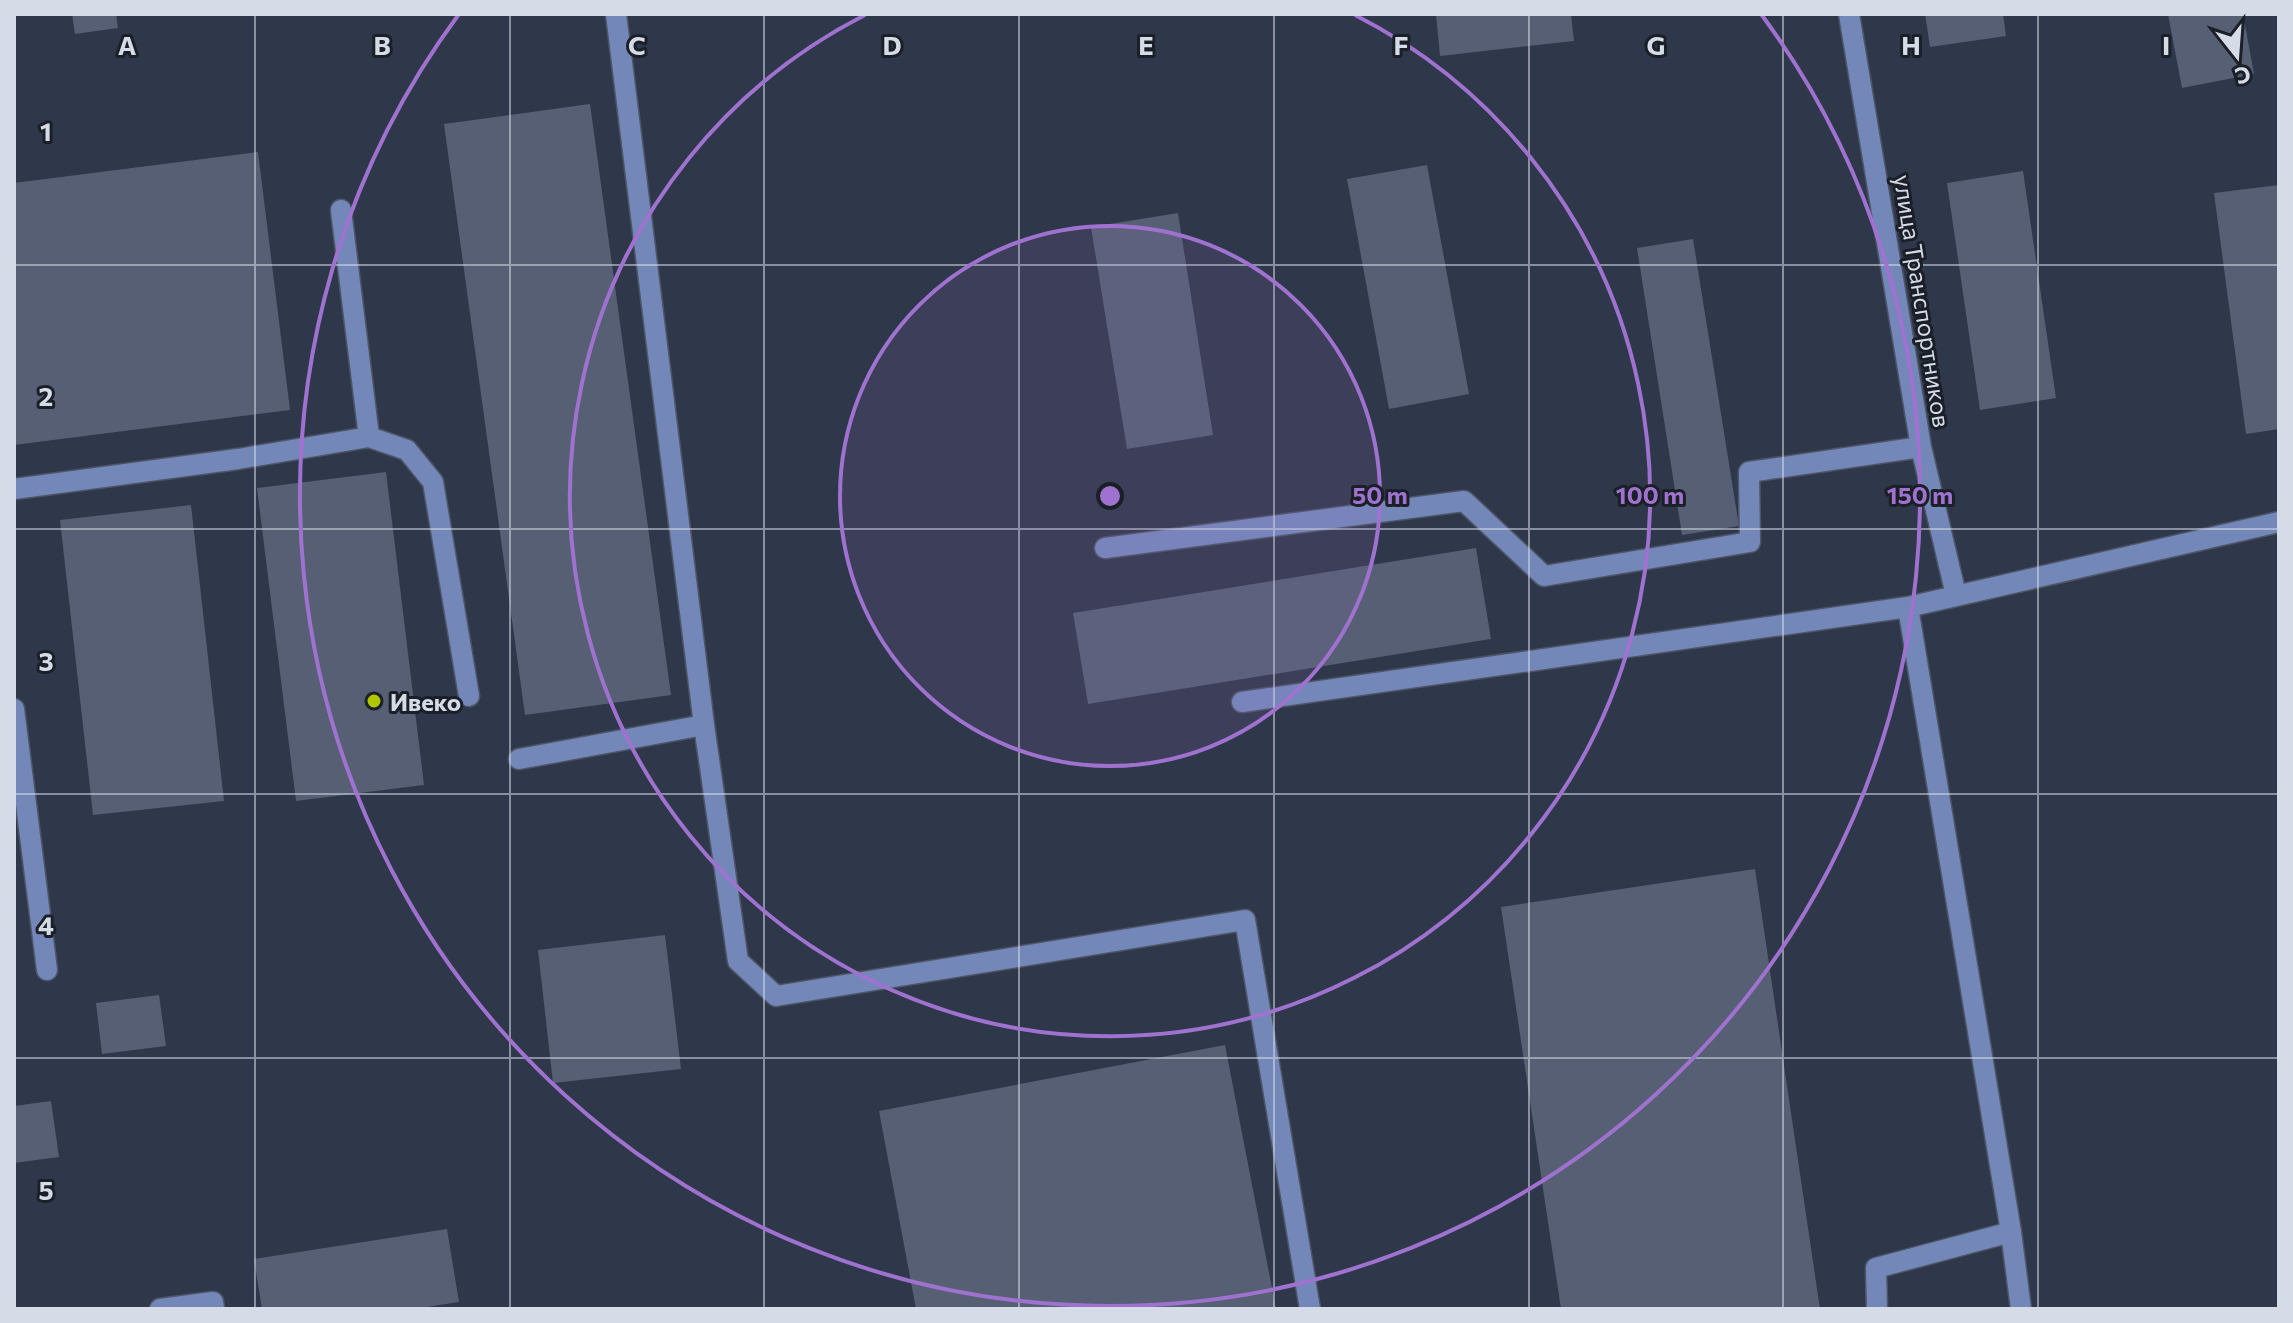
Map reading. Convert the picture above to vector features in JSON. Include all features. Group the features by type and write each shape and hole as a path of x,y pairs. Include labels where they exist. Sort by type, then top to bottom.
{"street":[{"path":"616,14 704,725 738,961 776,996 1245,920 1310,1309"},
{"name":"улица Транспортников","path":"1849,14 1921,447 1956,595"},
{"path":"341,210 369,437"},
{"path":"14,489 238,459 369,437 407,450 433,482 469,696"},
{"path":"1105,548 1464,501 1544,576 1750,542 1749,472 1921,447"},
{"path":"1242,702 1908,607 2279,522"},
{"path":"1908,607 2021,1309"},
{"path":"14,709 47,970"},
{"path":"519,759 704,725"},
{"path":"1877,1309 1876,1268 2011,1232"},
{"path":"160,1309 213,1302 214,1309"}],"building":[{"path":"72,14 116,14 118,28 75,34"},
{"path":"1436,14 1571,14 1574,41 1440,56"},
{"path":"1925,14 2003,14 2006,36 1930,47"},
{"path":"2168,14 2243,14 2254,74 2182,88"},
{"path":"590,104 671,695 525,715 444,124"},
{"path":"258,152 290,410 14,445 14,183"},
{"path":"1427,165 1469,394 1389,409 1347,179"},
{"path":"2023,171 2056,398 1980,410 1947,183"},
{"path":"2279,185 2279,429 2246,434 2214,193"},
{"path":"1178,213 1213,435 1127,449 1091,227"},
{"path":"1693,239 1739,526 1682,535 1637,248"},
{"path":"386,472 424,785 296,801 257,488"},
{"path":"191,505 224,801 93,815 60,520"},
{"path":"1476,548 1491,639 1088,704 1073,613"},
{"path":"1755,869 1820,1309 1561,1309 1501,907"},
{"path":"665,935 681,1069 553,1083 538,950"},
{"path":"159,995 166,1046 102,1054 96,1003"},
{"path":"1225,1045 1276,1309 916,1309 879,1111"},
{"path":"51,1101 59,1157 14,1163 14,1106"},
{"path":"447,1229 459,1302 414,1309 262,1309 254,1259"}],"place":[{"name":"Ивеко","path":"374,701"}]}
